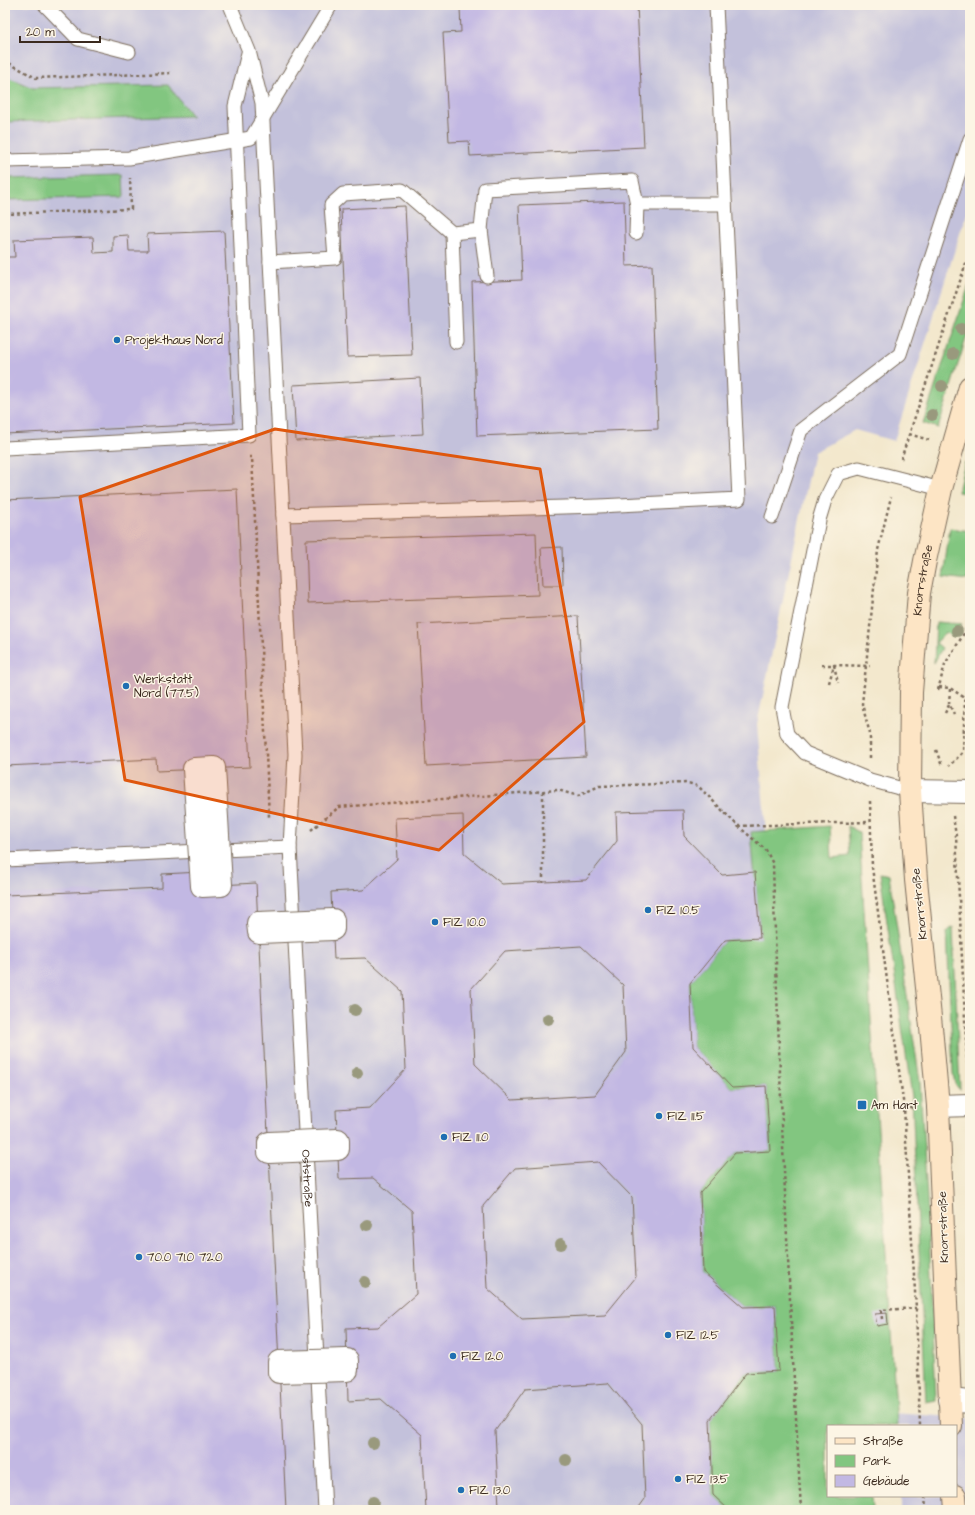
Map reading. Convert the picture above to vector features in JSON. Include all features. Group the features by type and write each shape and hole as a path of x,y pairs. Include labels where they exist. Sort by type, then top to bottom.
{"street":[{"name":"Knorrstraße","path":"951,1425 960,1401 938,1106 915,863 910,790 911,692 919,593 925,561 942,489 970,387"},
{"path":"910,790 946,781 970,792"},
{"path":"938,1106 970,1105"},
{"path":"955,1497 956,1510"}],"lane":[{"path":"45,5 78,39 129,52"},
{"name":"Oststraße","path":"230,5 249,51 262,104 295,754 290,847 325,1510"},
{"path":"5,161 128,158 251,138 331,5"},
{"path":"283,515 599,506 739,499 716,5"},
{"path":"5,448 249,435 235,106 249,51"},
{"path":"772,517 801,430 900,354 970,139"},
{"path":"487,276 481,230 484,188 632,182 637,204 636,233"},
{"path":"270,262 335,258 331,205 343,194 402,190 452,233 481,230"},
{"path":"637,204 725,204"},
{"path":"452,233 456,342"},
{"path":"910,790 870,780 805,753 787,734 782,707 819,520 825,500 838,474 859,468 942,489"},
{"path":"5,860 290,847"}],"path":[{"path":"5,59 7,62 36,78 172,73"},
{"path":"5,214 131,209 128,158"},
{"path":"920,1425 916,1308 904,1108 872,867 870,822 870,734 862,704 878,550 896,477 909,434 970,251"},
{"path":"244,457 252,457 271,848"},
{"path":"946,781 963,752 966,698 950,688 938,687 945,664 966,632 970,616"},
{"path":"822,665 870,666"},
{"path":"829,683 834,665"},
{"path":"834,665 838,683"},
{"path":"950,688 950,704 954,714"},
{"path":"945,714 950,704"},
{"path":"937,752 946,781 956,836 970,1105"},
{"path":"290,847 339,807 543,790 558,790 578,796 598,786 688,783 698,786 738,826 766,850 773,864 778,1050 791,1336 801,1510"},
{"path":"543,790 543,883"},
{"path":"738,826 870,822"},
{"path":"882,1319 881,1310 916,1308"},
{"path":"926,1497 926,1510"}],"highlighted area":[{"path":"275,429 540,469 584,722 439,850 125,780 80,497"}],"shaded area":[{"path":"5,5 970,5 970,202 894,441 855,430 814,452 757,724 813,1408 970,1418 970,1510 901,1510 901,1497 957,1497 957,1425 827,1425 827,1497 872,1497 873,1510 5,1510"}],"green space":[{"path":"5,76 33,88 168,85 192,116 5,122"},
{"path":"123,175 124,197 5,200 5,178"},
{"path":"970,282 970,326 938,428 923,423"},
{"path":"965,462 970,464 970,494 958,492"},
{"path":"950,528 970,531 970,564 968,580 943,577"},
{"path":"936,622 962,624 951,637 946,632 936,643 942,648 934,663"},
{"path":"830,826 832,858 850,856 848,826 859,832 897,1425 827,1425 827,1497 872,1497 873,1510 729,1510 713,1495 710,1420 746,1373 779,1371 775,1306 743,1307 703,1272 700,1193 735,1153 770,1151 766,1086 732,1088 693,1047 690,983 725,940 760,937 751,832"},
{"path":"880,873 889,875 920,1082 929,1231 936,1400 926,1402 912,1097"},
{"path":"953,927 960,1090 955,1084 953,1073 947,932"}],"building":[{"path":"505,5 637,5 644,147 470,156 469,141 449,142 443,33 461,32 460,7"},
{"path":"624,201 626,266 652,265 658,429 477,436 472,282 522,280 519,205"},
{"path":"405,206 412,355 347,357 341,209"},
{"name":"Projekthaus Nord","path":"224,231 234,423 5,434 5,257 15,257 14,240 93,237 94,253 113,252 113,236 128,235 129,251 148,251 147,234"},
{"path":"420,378 423,434 296,441 293,385"},
{"name":"Werkstatt Nord (77.5)","path":"237,489 250,767 157,771 156,759 5,766 5,500"},
{"path":"536,533 538,595 308,603 306,540"},
{"path":"562,547 563,585 543,585 541,548"},
{"path":"578,616 586,757 426,766 418,624"},
{"path":"683,810 684,836 722,875 755,872 760,938 725,940 690,983 693,1047 732,1088 766,1086 770,1151 735,1153 700,1193 703,1272 743,1307 775,1306 779,1371 746,1373 710,1420 713,1495 729,1510 637,1510 645,1499 642,1424 608,1383 525,1389 495,1431 499,1507 502,1510 426,1510 422,1435 381,1399 348,1401 346,1328 378,1327 416,1294 412,1211 373,1178 339,1179 336,1110 370,1108 406,1069 402,991 365,958 334,959 331,892 363,890 397,859 395,818 463,815 464,853 502,884 586,880 617,841 616,812","holes":["581,946 623,985 626,1052 595,1095 512,1100 475,1064 471,989 505,951","598,1162 632,1197 636,1277 605,1315 522,1319 487,1288 483,1206 515,1168"]},
{"name":"70.0 71.0 72.0","path":"201,872 202,886 256,883 286,1510 5,1510 5,895 162,888 162,874"},
{"path":"887,1313 888,1324 877,1326 875,1314"}],"place":[{"name":"Projekthaus Nord","path":"117,340"},
{"name":"Werkstatt Nord (77.5)","path":"126,686"},
{"name":"FIZ 10.5","path":"648,910"},
{"name":"FIZ 10.0","path":"435,922"},
{"name":"Am Hart","path":"862,1105"},
{"name":"FIZ 11.5","path":"659,1116"},
{"name":"FIZ 11.0","path":"444,1137"},
{"name":"70.0 71.0 72.0","path":"139,1257"},
{"name":"FIZ 12.5","path":"668,1335"},
{"name":"FIZ 12.0","path":"453,1356"},
{"name":"FIZ 13.5","path":"678,1479"},
{"name":"FIZ 13.0","path":"461,1490"}]}
